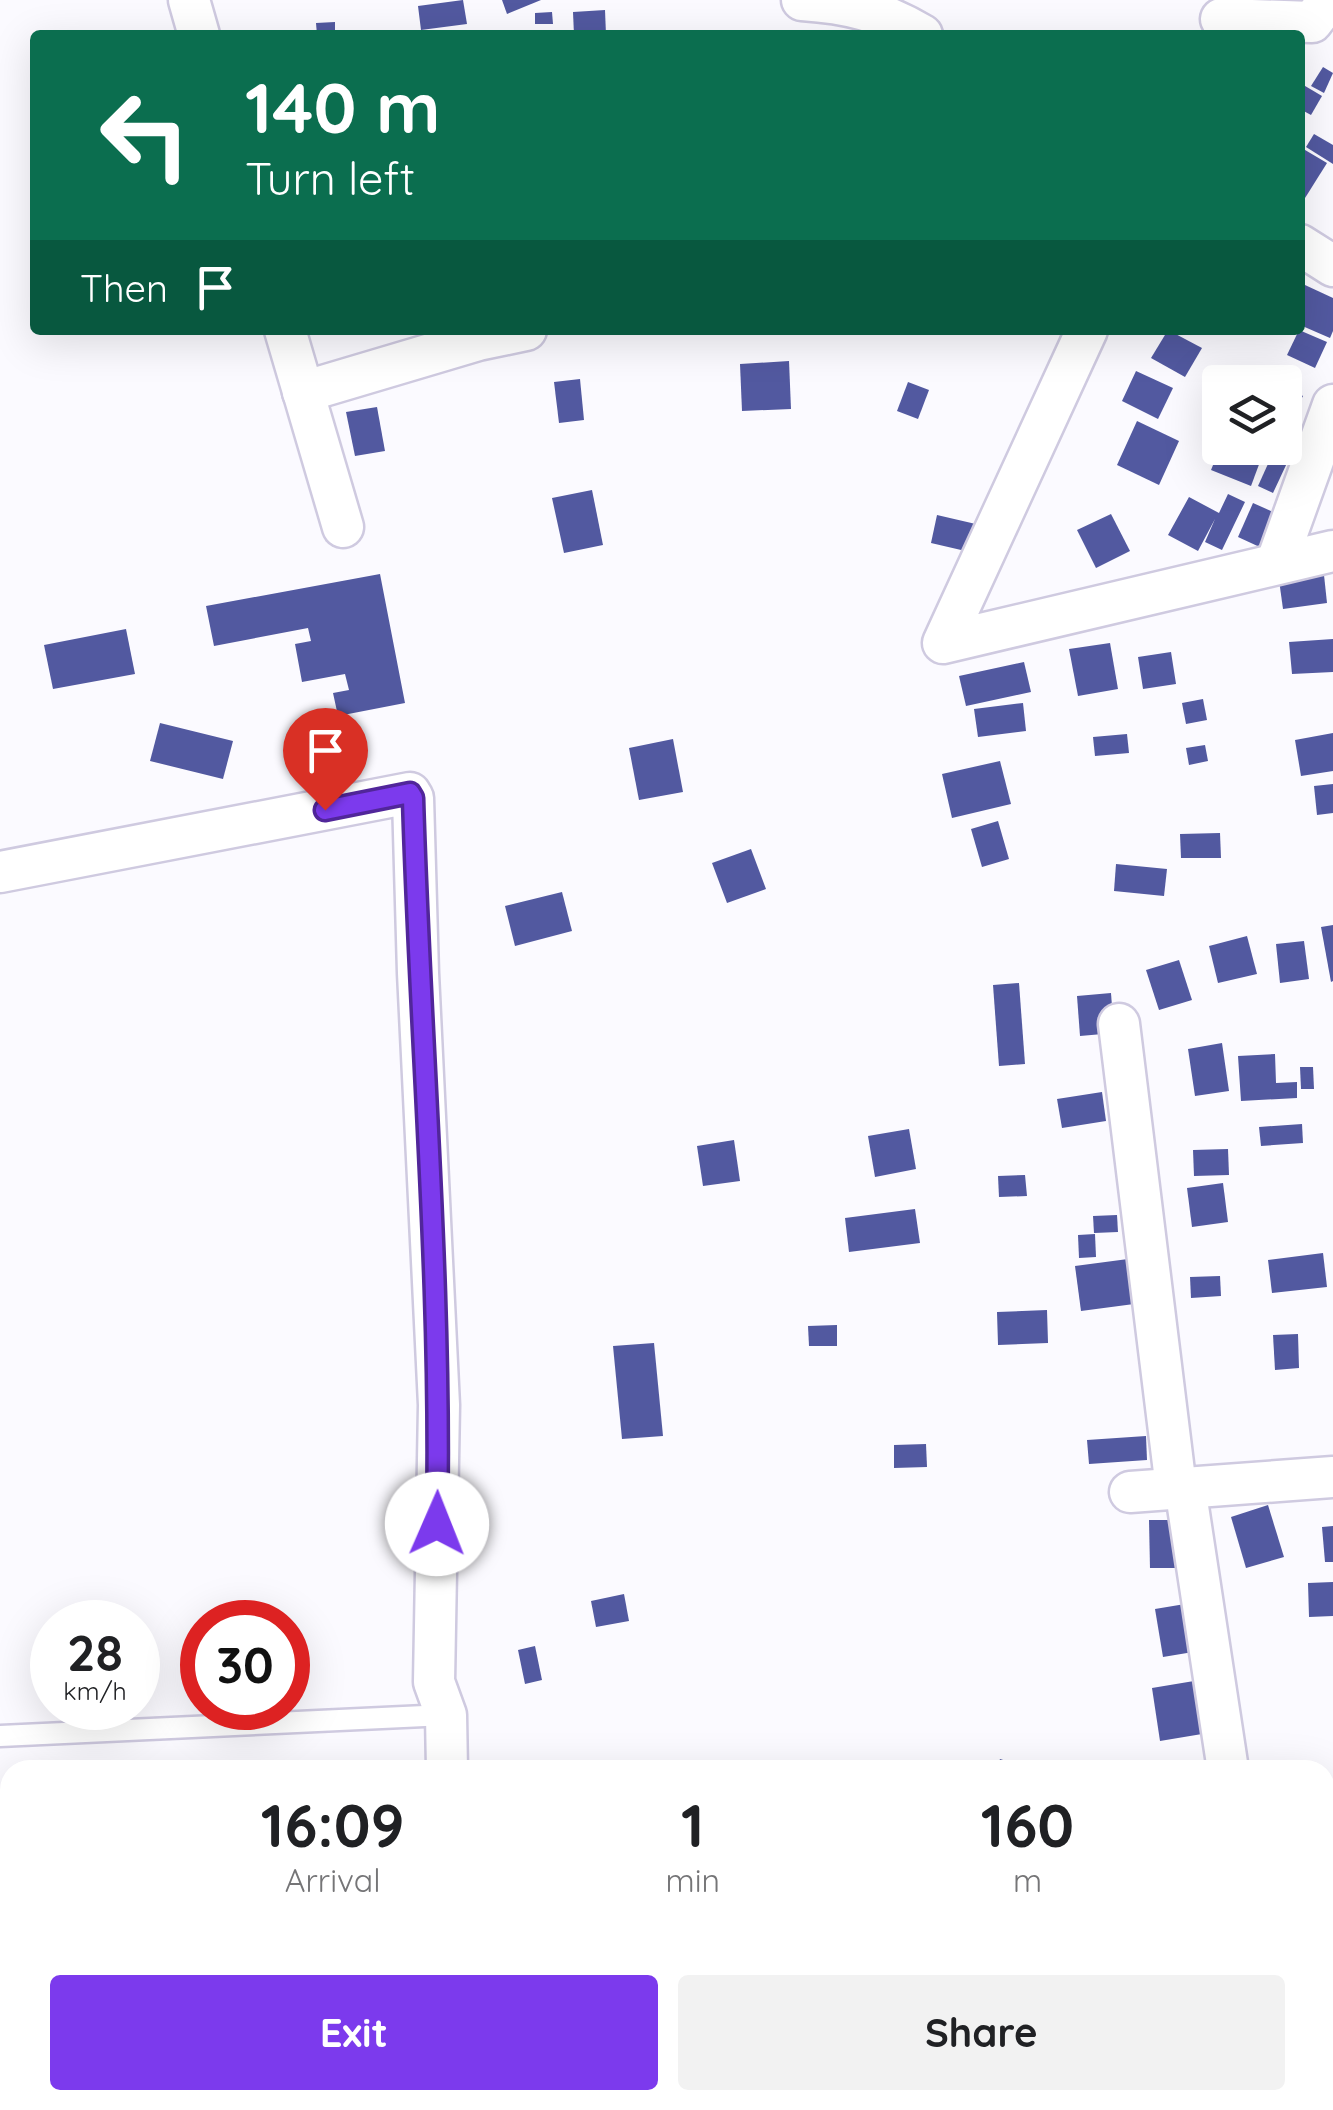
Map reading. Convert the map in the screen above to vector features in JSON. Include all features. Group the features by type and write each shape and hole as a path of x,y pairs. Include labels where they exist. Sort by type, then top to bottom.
{"street":[{"path":"189,0 198,30"},
{"path":"802,0 850,4 893,18 913,30"},
{"path":"1221,18 1325,19"},
{"path":"1305,247 1333,266"},
{"path":"287,335 343,527"},
{"path":"304,392 502,335"},
{"path":"1085,335 943,643 1333,551"},
{"path":"1276,564 1333,405"},
{"path":"0,872 410,793 413,798 439,1405 434,1682 446,1715 447,1760"},
{"path":"1119,1024 1180,1488 1226,1760"},
{"path":"1130,1492 1333,1476"}],"lane":[{"path":"0,1736 446,1715"}],"building":[{"path":"463,0 467,24 421,30 418,6"},
{"path":"502,0 541,0 507,14"},
{"path":"605,10 606,30 574,30 573,12"},
{"path":"552,12 553,24 535,24 535,13"},
{"path":"335,22 335,30 317,30 316,23"},
{"path":"1323,67 1333,73 1324,93 1311,86"},
{"path":"1305,86 1322,96 1311,115 1305,112"},
{"path":"1314,134 1333,145 1333,164 1306,147"},
{"path":"1305,150 1327,163 1305,198"},
{"path":"1305,285 1333,298 1330,338 1305,327"},
{"path":"1305,333 1327,342 1315,368 1287,355 1297,335"},
{"path":"1165,335 1177,335 1202,348 1185,377 1151,358"},
{"path":"789,361 791,409 742,411 740,364"},
{"path":"1136,371 1173,388 1158,419 1122,401"},
{"path":"580,379 584,420 559,423 554,382"},
{"path":"908,382 929,390 918,419 897,411"},
{"path":"377,407 385,451 355,456 346,412"},
{"path":"1137,421 1179,441 1159,485 1117,465"},
{"path":"1213,465 1259,465 1251,486 1211,470"},
{"path":"1267,465 1286,465 1273,493 1258,486"},
{"path":"592,490 603,545 564,553 552,498"},
{"path":"1228,494 1245,502 1222,550 1205,542 1215,519 1198,551 1168,535 1189,497 1219,513"},
{"path":"1253,503 1280,515 1264,549 1238,537"},
{"path":"1111,514 1130,551 1096,568 1077,530"},
{"path":"937,515 980,525 974,553 931,543"},
{"path":"380,574 405,703 338,716 333,693 349,690 345,674 302,682 295,644 311,641 308,628 214,646 206,606"},
{"path":"1324,575 1327,603 1283,609 1279,580"},
{"path":"126,629 135,674 53,689 44,645"},
{"path":"1333,639 1333,672 1292,674 1289,642"},
{"path":"1110,643 1118,689 1078,696 1069,649"},
{"path":"1171,652 1176,684 1143,689 1138,657"},
{"path":"1024,662 1031,692 966,706 959,676"},
{"path":"1203,699 1207,720 1186,724 1182,703"},
{"path":"1023,703 1026,731 978,737 974,709"},
{"path":"160,723 233,741 223,779 150,761"},
{"path":"1333,733 1333,771 1301,776 1295,740"},
{"path":"1127,734 1129,753 1095,756 1093,737"},
{"path":"673,739 683,792 639,800 629,748"},
{"path":"1205,745 1208,761 1189,765 1186,748"},
{"path":"1000,761 1011,804 952,818 942,774"},
{"path":"1333,784 1333,813 1317,815 1314,786"},
{"path":"998,821 1009,859 982,867 971,829"},
{"path":"1220,833 1221,858 1181,858 1180,834"},
{"path":"751,849 766,889 727,903 712,863"},
{"path":"1116,864 1167,869 1164,896 1114,891"},
{"path":"562,892 572,931 515,946 505,906"},
{"path":"1333,925 1333,981 1331,982 1321,927"},
{"path":"1247,936 1257,974 1218,983 1209,946"},
{"path":"1304,941 1309,979 1280,983 1276,944"},
{"path":"1179,960 1192,1000 1159,1010 1146,970"},
{"path":"1019,983 1025,1064 999,1066 993,985"},
{"path":"1111,993 1114,1033 1080,1036 1077,996"},
{"path":"1222,1043 1229,1091 1195,1096 1188,1049"},
{"path":"1275,1054 1276,1083 1297,1082 1297,1098 1241,1101 1238,1056"},
{"path":"1300,1067 1313,1067 1314,1089 1301,1089"},
{"path":"1102,1092 1106,1121 1062,1128 1057,1099"},
{"path":"1302,1124 1303,1143 1261,1146 1259,1127"},
{"path":"909,1129 916,1169 875,1177 868,1136"},
{"path":"734,1140 740,1181 703,1186 697,1146"},
{"path":"1228,1149 1229,1175 1194,1176 1193,1150"},
{"path":"1025,1175 1027,1196 999,1197 998,1176"},
{"path":"1223,1183 1228,1222 1192,1227 1187,1188"},
{"path":"915,1209 920,1243 849,1252 845,1218"},
{"path":"1117,1215 1118,1232 1094,1233 1093,1216"},
{"path":"1095,1234 1096,1257 1079,1258 1078,1235"},
{"path":"1323,1253 1327,1287 1272,1293 1268,1260"},
{"path":"1128,1259 1134,1304 1081,1311 1075,1266"},
{"path":"1220,1276 1221,1296 1191,1298 1190,1277"},
{"path":"1047,1310 1048,1343 998,1345 997,1312"},
{"path":"837,1325 837,1346 809,1346 808,1326"},
{"path":"1298,1334 1299,1368 1275,1370 1273,1335"},
{"path":"654,1343 663,1436 622,1439 613,1346"},
{"path":"1146,1436 1147,1460 1089,1464 1087,1440"},
{"path":"926,1444 927,1467 894,1468 894,1445"},
{"path":"1268,1505 1284,1557 1246,1568 1231,1517"},
{"path":"1149,1520 1177,1520 1178,1568 1150,1568"},
{"path":"1333,1526 1333,1562 1325,1562 1322,1527"},
{"path":"1333,1582 1333,1616 1309,1617 1308,1583"},
{"path":"624,1594 629,1621 596,1627 591,1601"},
{"path":"1185,1604 1193,1652 1163,1657 1155,1609"},
{"path":"535,1646 542,1680 525,1684 518,1650"},
{"path":"1194,1681 1202,1734 1160,1741 1152,1688"}],"route":[{"path":"325,810 410,793 413,798 439,1405 437,1524"}]}
